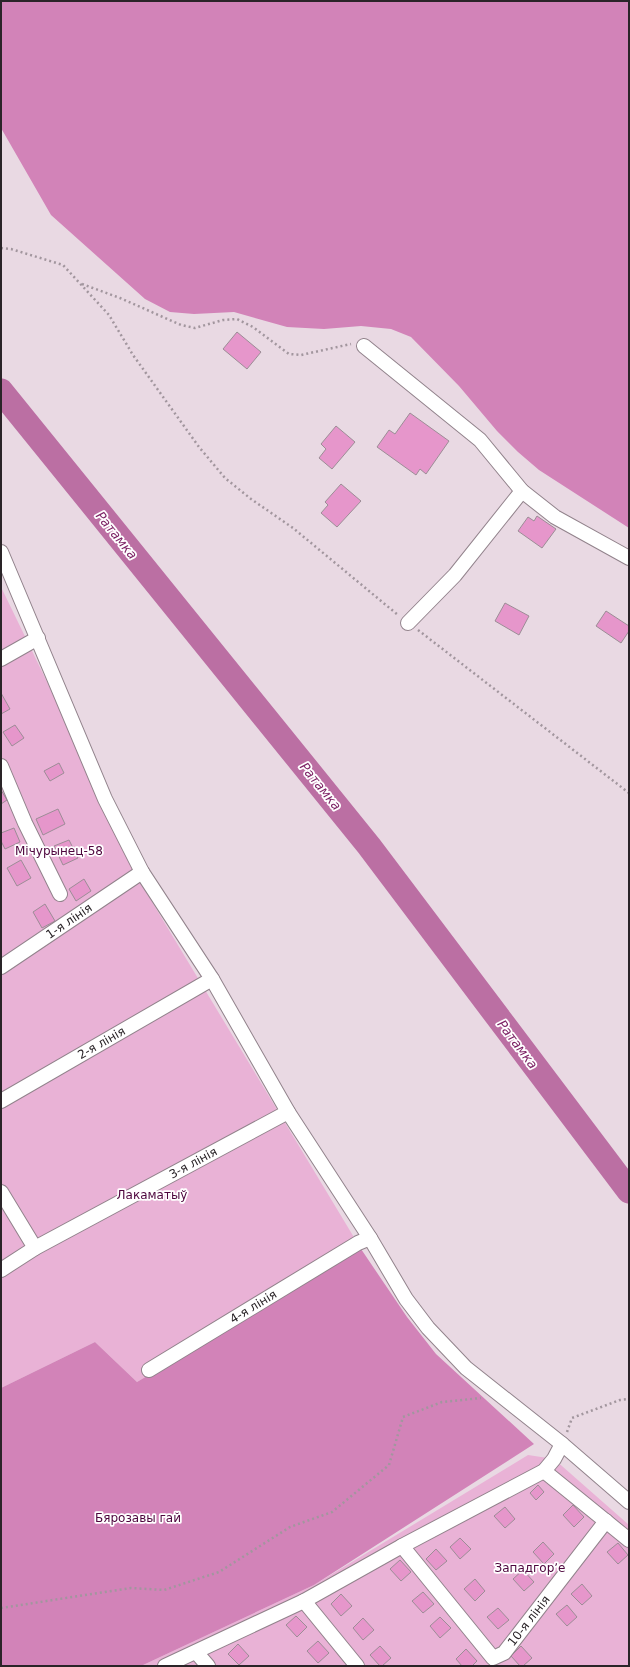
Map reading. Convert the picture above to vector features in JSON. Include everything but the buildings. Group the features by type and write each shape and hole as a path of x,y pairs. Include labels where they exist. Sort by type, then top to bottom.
{"street":[{"path":"364,346 480,440 522,491 555,517 629,558"},
{"path":"408,623 455,575 522,491"},
{"path":"1,552 105,799 139,874 207,982 284,1114 364,1241 428,1328 466,1368 562,1444 629,1502"},
{"path":"1,658 38,638"},
{"path":"1,766 25,823 60,894"},
{"name":"1-я лінія","path":"1,967 139,874"},
{"name":"2-я лінія","path":"1,1100 207,982"},
{"name":"3-я лінія","path":"1,1270 35,1248 284,1114"},
{"path":"1,1192 35,1248"},
{"name":"4-я лінія","path":"149,1370 364,1241"},
{"path":"165,1666 304,1601 402,1546 544,1471 554,1459 562,1444"},
{"path":"544,1471 629,1540"},
{"name":"10-я лінія","path":"402,1546 493,1658 504,1653 606,1521"},
{"path":"304,1601 357,1666"},
{"path":"196,1652 208,1666"}],"path":[{"path":"1,248 11,249 63,265 82,283 109,315 133,355 199,447 225,478 251,500 294,528 408,623 629,793"},
{"path":"82,283 181,325 195,328 223,320 237,318 253,327 289,354 301,355 354,344 364,346"},
{"path":"1,1608 131,1588 164,1590 219,1572 290,1527 332,1512 389,1465 403,1418 442,1402 502,1396"},
{"path":"562,1444 572,1418 620,1400 629,1399"}],"green space":[{"path":"1,1 629,1 629,528 539,470 518,452 497,431 459,386 411,337 391,329 361,326 324,329 287,327 234,312 194,314 170,312 145,299 51,215 1,128"},
{"name":"Лакаматыў","path":"1,587 50,688 137,877 361,1249 137,1382 95,1342 1,1388"},
{"name":"Бярозавы гай","path":"361,1249 407,1317 436,1354 534,1444 314,1585 141,1666 1,1666 1,1388 95,1342 137,1382"},
{"name":"Западгорʼе","path":"528,1455 554,1459 629,1525 629,1666 141,1666 314,1585"}],"waterway":[{"name":"Ратамка","path":"1,391 369,846 629,1191"}],"park label":[{"name":"Мічурынец-58","path":"59,851"}]}
